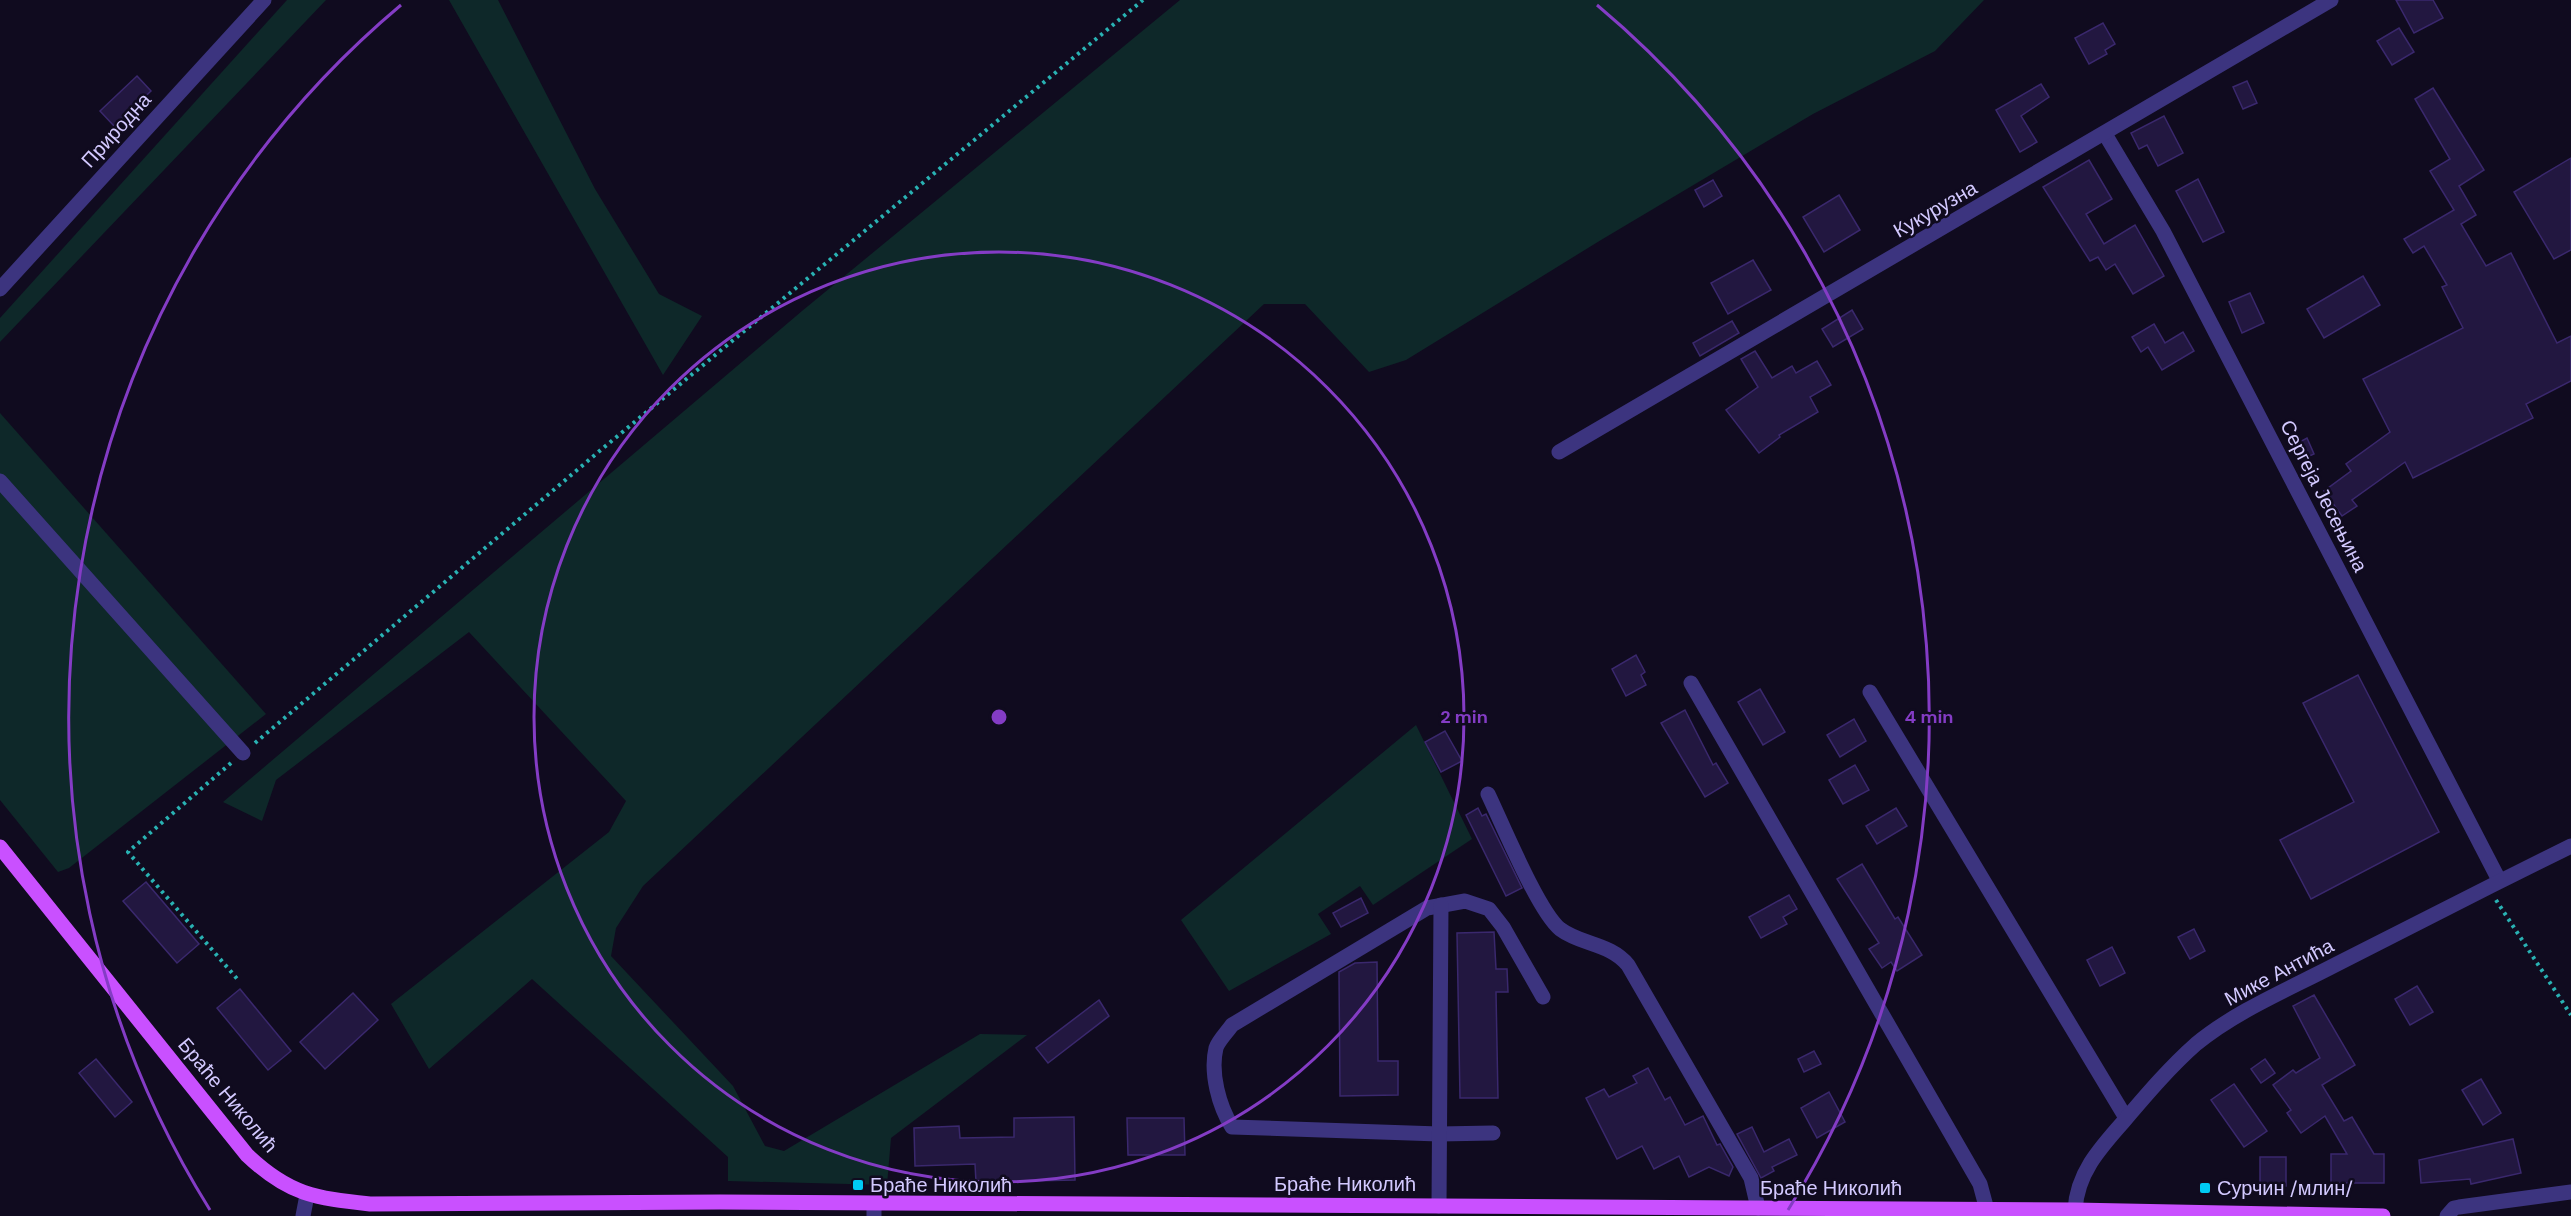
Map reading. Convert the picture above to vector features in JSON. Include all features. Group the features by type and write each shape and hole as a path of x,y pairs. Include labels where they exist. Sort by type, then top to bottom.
{"main road":[{"name":"Браће Николић","path":"0,847 247,1155 270,1176 307,1195 322,1199 370,1204 708,1202 874,1210 1439,1206 2075,1210 2155,1214 2383,1216"}],"street":[{"name":"Природна","path":"0,289 264,0"},
{"name":"Кукурузна","path":"1559,452 2331,0"},
{"name":"Сергеја Јесењина","path":"2105,134 2163,231 2493,884"},
{"path":"0,482 243,753"},
{"path":"1691,683 1980,1184 1987,1210"},
{"path":"1870,692 2126,1118"},
{"path":"1488,794 1553,923 1570,935 1613,951 1628,965 1751,1178 1758,1208"},
{"name":"Мике Антића","path":"2075,1210 2076,1190 2085,1173 2126,1118 2198,1043 2226,1024 2295,986 2571,846"},
{"path":"1493,1133 1439,1134 1232,1127 1223,1113 1216,1079 1216,1047 1232,1025 1427,908 1465,901 1489,909 1503,927 1543,997"},
{"path":"1439,1206 1441,905"},
{"path":"2447,1216 2454,1208 2459,1207 2571,1192"},
{"path":"303,1216 307,1195"}],"path":[{"path":"239,981 128,852 596,454 1143,0"},
{"path":"2493,884 2571,1016"}],"green space":[{"path":"287,0 326,0 0,342 0,318"},
{"path":"449,0 498,0 595,189 659,294 702,316 663,375"},
{"path":"1180,0 1984,0 1935,51 1813,114 1601,240 1406,360 1369,372 1305,304 1264,304 643,886 616,928 611,956 733,1086 765,1146 784,1151 980,1034 1027,1035 891,1138 887,1185 728,1181 728,1157 532,979 429,1069 391,1004 609,832 626,801 469,632 276,780 262,821 223,802 802,311"},
{"path":"0,413 266,714 69,868 58,872 0,800"},
{"path":"1416,725 1472,839 1373,905 1360,886 1318,914 1331,934 1229,991 1181,920"}],"building":[{"path":"2396,0 2433,0 2443,18 2414,33"},
{"path":"2103,23 2115,44 2105,50 2107,54 2089,64 2075,38"},
{"path":"2399,28 2414,52 2392,65 2377,41"},
{"path":"137,76 151,91 114,126 100,111"},
{"path":"2247,81 2257,103 2243,109 2233,87"},
{"path":"2041,84 2049,97 2021,116 2037,142 2020,152 1996,110"},
{"path":"2433,88 2484,170 2459,186 2476,215 2461,224 2486,266 2511,253 2557,343 2571,336 2571,381 2526,404 2533,418 2413,478 2405,462 2352,500 2357,506 2342,516 2324,491 2351,471 2346,464 2390,432 2363,379 2463,328 2442,287 2447,285 2424,246 2413,253 2404,239 2454,210 2430,171 2450,159 2415,99"},
{"path":"2164,116 2183,153 2158,166 2147,145 2139,149 2131,133"},
{"path":"2571,158 2571,250 2554,259 2514,192"},
{"path":"2089,160 2112,199 2086,214 2104,244 2135,225 2164,276 2133,294 2115,264 2106,270 2098,257 2090,261 2043,187"},
{"path":"2198,179 2224,232 2203,242 2176,191"},
{"path":"1713,180 1722,196 1704,207 1695,190"},
{"path":"1839,195 1860,230 1824,252 1803,217"},
{"path":"1753,260 1771,290 1728,314 1711,283"},
{"path":"2363,276 2380,305 2324,338 2307,309"},
{"path":"2250,293 2264,323 2242,333 2229,302"},
{"path":"1852,310 1863,329 1833,347 1822,329"},
{"path":"1732,321 1739,333 1700,356 1693,343"},
{"path":"2154,324 2165,343 2183,332 2194,351 2162,370 2148,347 2141,352 2132,337"},
{"path":"1755,351 1772,378 1792,366 1796,373 1817,361 1831,385 1810,397 1818,412 1779,435 1780,437 1759,453 1726,410 1758,387 1741,359"},
{"path":"2307,438 2314,454 2301,460 2294,445"},
{"path":"1636,655 1645,672 1641,675 1646,685 1626,696 1612,669"},
{"path":"2358,675 2439,832 2311,899 2280,840 2354,802 2303,703"},
{"path":"1760,689 1785,732 1763,745 1738,702"},
{"path":"1685,710 1713,765 1716,763 1728,783 1705,797 1661,723"},
{"path":"1854,719 1866,741 1840,757 1827,735"},
{"path":"1445,731 1462,761 1441,772 1425,742"},
{"path":"1855,765 1869,790 1843,804 1829,780"},
{"path":"1478,808 1482,816 1486,814 1522,888 1506,896 1466,815"},
{"path":"1896,808 1907,826 1877,844 1866,826"},
{"path":"1862,864 1895,919 1898,917 1922,955 1897,971 1891,962 1882,968 1869,949 1879,943 1837,879"},
{"path":"146,882 199,944 177,963 123,901"},
{"path":"1789,895 1797,909 1783,917 1787,924 1761,938 1749,917"},
{"path":"1361,898 1368,913 1341,927 1333,913"},
{"path":"2194,929 2205,951 2190,959 2178,937"},
{"path":"1494,932 1496,969 1507,969 1508,992 1496,992 1498,1098 1460,1098 1457,933"},
{"path":"2112,947 2125,973 2100,986 2087,960"},
{"path":"1377,962 1378,1061 1398,1061 1398,1095 1340,1096 1339,972 1355,963"},
{"path":"2417,986 2433,1012 2410,1025 2395,999"},
{"path":"240,989 291,1051 268,1070 217,1008"},
{"path":"353,993 378,1020 325,1069 300,1042"},
{"path":"2314,995 2355,1065 2322,1085 2344,1121 2352,1117 2374,1154 2384,1154 2384,1183 2331,1183 2331,1154 2347,1154 2325,1116 2301,1133 2287,1113 2291,1110 2273,1085 2293,1070 2296,1073 2320,1058 2293,1006"},
{"path":"1099,1000 1109,1016 1048,1063 1036,1048"},
{"path":"1814,1051 1821,1064 1804,1072 1798,1059"},
{"path":"96,1059 132,1102 115,1117 79,1073"},
{"path":"2265,1059 2275,1073 2261,1083 2251,1069"},
{"path":"1648,1068 1665,1100 1670,1097 1685,1125 1703,1116 1717,1145 1720,1144 1733,1167 1729,1176 1709,1167 1689,1177 1679,1156 1654,1169 1642,1146 1617,1159 1586,1098 1604,1089 1609,1097 1637,1083 1633,1076"},
{"path":"2481,1079 2501,1113 2483,1125 2462,1090"},
{"path":"2234,1084 2267,1131 2244,1147 2211,1100"},
{"path":"1829,1092 1845,1122 1817,1138 1801,1108"},
{"path":"1074,1117 1075,1180 976,1182 975,1164 915,1166 914,1128 959,1126 960,1138 1014,1137 1014,1118"},
{"path":"1127,1118 1184,1118 1185,1155 1128,1155"},
{"path":"1752,1127 1764,1152 1789,1139 1797,1155 1772,1167 1774,1171 1761,1178 1737,1134"},
{"path":"2513,1139 2521,1173 2471,1184 2470,1179 2421,1183 2419,1160"},
{"path":"2260,1157 2286,1157 2286,1186 2260,1185"}],"place":[{"name":"Браће Николић","path":"858,1185"},
{"name":"Сурчин /млин/","path":"2205,1188"}]}
